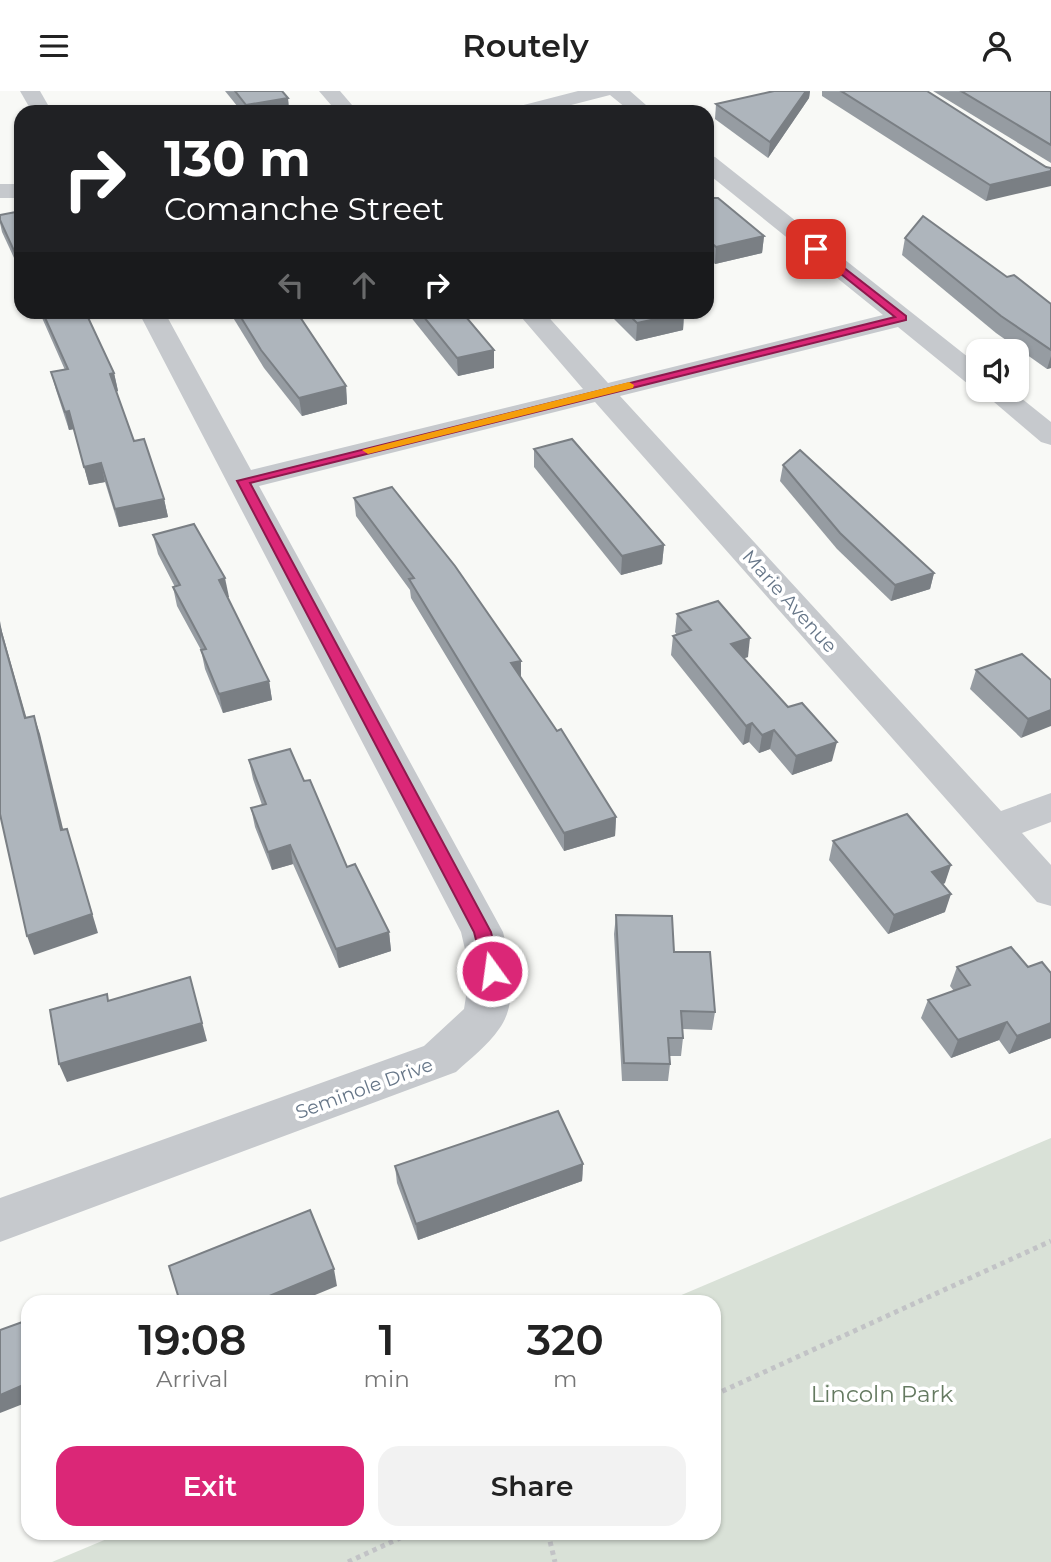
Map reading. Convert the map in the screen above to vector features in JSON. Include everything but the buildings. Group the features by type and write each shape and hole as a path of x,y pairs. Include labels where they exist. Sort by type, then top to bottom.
{"street":[{"path":"329,91 342,105"},
{"path":"547,105 602,91"},
{"path":"617,91 634,105"},
{"path":"714,168 966,368"},
{"path":"243,481 903,318"},
{"name":"Seminole Drive","path":"0,1220 440,1059 484,1017 492,971 482,932 155,319"},
{"name":"Marie Avenue","path":"535,319 1051,891"},
{"path":"1009,402 1051,436"},
{"path":"994,828 1051,807"}],"path":[{"path":"721,1392 1051,1241"},
{"path":"348,1562 396,1540"},
{"path":"550,1540 555,1562"}],"green space":[{"name":"Lincoln Park","path":"1051,1138 1051,1562 52,1562 104,1540 721,1540 721,1295 681,1295"}],"slow traffic":[{"path":"368,450 629,385"}],"route":[{"path":"492,971 482,932 243,481 903,318 816,249"}]}
